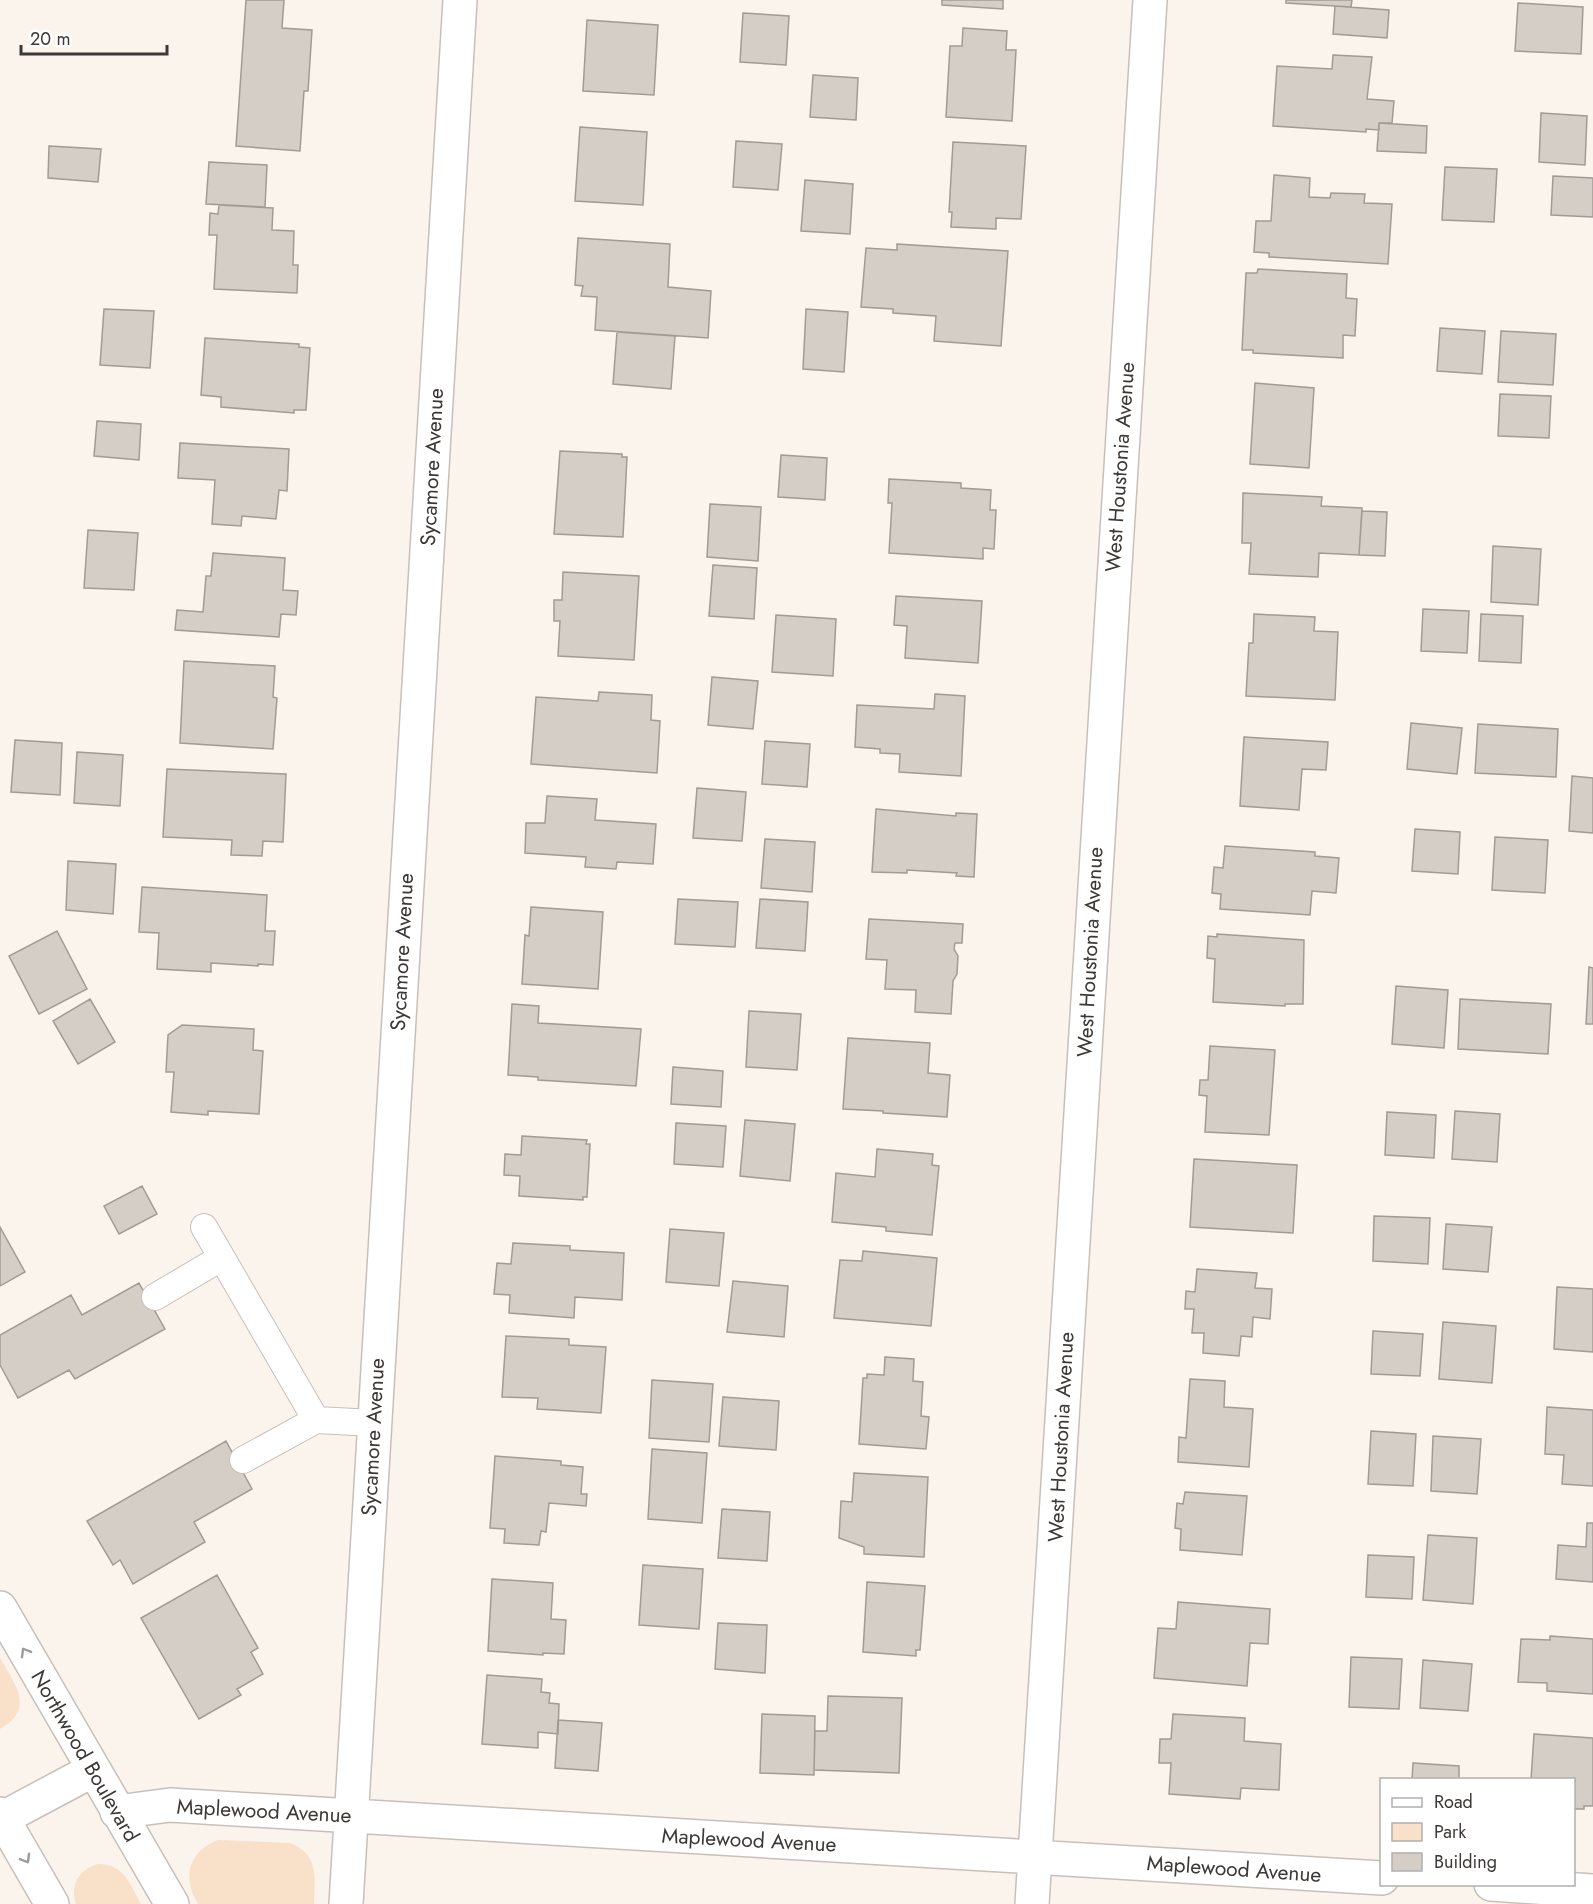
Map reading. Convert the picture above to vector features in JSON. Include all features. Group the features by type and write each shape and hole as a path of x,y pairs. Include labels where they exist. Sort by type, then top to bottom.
{"street":[{"name":"Sycamore Avenue","path":"346,1904 460,0"},
{"name":"West Houstonia Avenue","path":"1032,1904 1150,0"},
{"name":"Northwood Boulevard","path":"0,1608 172,1904"},
{"path":"52,1904 1,1816 93,1770"},
{"name":"Maplewood Avenue","path":"117,1812 170,1805 1380,1878"},
{"path":"1520,1886 1593,1891"}],"lane":[{"path":"204,1227 316,1420"},
{"path":"155,1297 222,1258"},
{"path":"243,1460 316,1420 374,1423"}],"green space":[{"path":"0,1658 16,1687 20,1705 11,1721 0,1729"},
{"path":"218,1840 290,1843 299,1848 311,1860 315,1885 314,1904 198,1904 190,1884 191,1866 200,1851"},
{"path":"98,1864 114,1867 120,1871 130,1883 141,1904 76,1904 75,1884 81,1874"}],"building":[{"path":"246,0 284,0 282,28 312,30 308,91 304,91 300,151 236,146"},
{"path":"942,0 1003,0 1003,9 942,5"},
{"path":"1286,0 1352,0 1351,7 1286,3"},
{"path":"1518,3 1583,7 1581,54 1515,51"},
{"path":"1335,6 1389,10 1387,38 1333,34"},
{"path":"743,13 789,16 786,65 740,62"},
{"path":"587,20 658,25 654,95 583,91"},
{"path":"963,28 1007,31 1006,50 1016,50 1012,121 946,117 950,46 962,46"},
{"path":"1333,55 1372,57 1367,99 1394,101 1392,123 1379,123 1379,130 1366,129 1366,132 1273,126 1277,66 1332,69"},
{"path":"813,75 858,78 856,120 810,117"},
{"path":"1541,113 1587,116 1585,165 1539,162"},
{"path":"1379,123 1427,126 1426,153 1377,151"},
{"path":"580,127 647,132 643,205 575,201"},
{"path":"736,141 782,144 778,190 733,187"},
{"path":"953,142 1026,146 1021,219 996,218 996,229 951,227 952,212 949,212"},
{"path":"49,146 101,149 98,182 48,178"},
{"path":"209,162 267,165 265,207 206,204"},
{"path":"1445,167 1497,169 1494,222 1442,220"},
{"path":"1274,175 1310,178 1309,197 1330,198 1331,193 1365,194 1364,203 1392,204 1388,264 1269,257 1269,253 1254,252 1256,221 1271,221"},
{"path":"1553,176 1593,178 1593,217 1551,215"},
{"path":"805,180 853,184 850,234 801,231"},
{"path":"219,205 273,208 272,230 294,231 293,265 298,265 297,293 214,289 217,235 209,235 210,213 218,214"},
{"path":"578,238 670,244 668,287 711,291 708,338 595,330 597,297 581,296 583,286 575,285"},
{"path":"897,244 1008,251 1001,346 934,341 936,316 893,313 893,309 861,307 866,248 897,250"},
{"path":"1258,269 1347,274 1346,298 1357,299 1355,336 1343,335 1343,358 1253,353 1253,350 1242,350 1246,273 1257,273"},
{"path":"104,309 154,311 150,368 100,365"},
{"path":"806,309 848,312 844,372 803,369"},
{"path":"1440,328 1485,331 1482,374 1437,371"},
{"path":"1501,331 1556,334 1553,385 1498,382"},
{"path":"617,332 675,336 671,389 613,384"},
{"path":"205,338 299,344 299,347 310,348 306,410 294,410 294,413 221,407 221,397 201,395"},
{"path":"1255,383 1314,388 1309,468 1250,464"},
{"path":"1500,394 1551,396 1549,438 1498,436"},
{"path":"97,421 141,424 139,460 94,456"},
{"path":"180,443 289,449 287,491 279,490 276,519 242,516 241,526 212,524 215,480 178,478"},
{"path":"560,451 622,454 622,457 627,457 623,537 554,534"},
{"path":"781,455 827,458 825,500 778,497"},
{"path":"889,479 961,483 961,488 991,490 990,510 996,510 994,549 983,548 983,559 889,553 892,503 888,503"},
{"path":"1243,493 1322,497 1321,506 1362,508 1359,555 1319,553 1318,577 1249,574 1251,543 1242,543"},
{"path":"710,504 761,507 758,561 707,557"},
{"path":"1362,511 1387,512 1385,556 1359,555"},
{"path":"88,530 138,533 134,590 84,588"},
{"path":"1493,546 1541,549 1538,605 1491,602"},
{"path":"213,553 285,558 283,590 298,591 296,615 281,614 279,637 175,630 177,610 203,612 206,576 211,576"},
{"path":"713,565 757,568 754,619 709,616"},
{"path":"563,572 639,576 634,660 558,656 560,621 554,621 554,600 562,600"},
{"path":"896,596 982,601 978,663 905,658 907,626 894,625"},
{"path":"1423,609 1469,611 1467,653 1421,651"},
{"path":"1254,614 1315,617 1314,631 1338,632 1335,700 1246,696 1249,643 1253,643"},
{"path":"1481,614 1523,616 1521,663 1479,661"},
{"path":"776,615 836,619 833,676 772,672"},
{"path":"184,661 275,666 273,697 277,698 273,749 180,743"},
{"path":"712,677 758,681 753,729 708,725"},
{"path":"599,692 652,695 651,720 660,721 657,773 531,764 536,697 598,701"},
{"path":"935,694 965,696 961,776 899,772 900,754 880,753 880,749 855,747 857,705 934,709"},
{"path":"1411,723 1462,728 1457,774 1407,769"},
{"path":"1478,724 1558,729 1556,777 1475,773"},
{"path":"1244,737 1328,742 1326,770 1302,769 1299,810 1240,806"},
{"path":"15,740 62,743 60,795 11,792"},
{"path":"765,741 810,744 807,787 762,784"},
{"path":"77,752 123,755 120,806 74,803"},
{"path":"167,769 286,774 283,842 263,841 262,856 231,855 232,840 163,837"},
{"path":"1572,776 1593,778 1593,833 1569,831"},
{"path":"697,788 746,792 742,841 693,838"},
{"path":"547,796 597,799 595,820 656,824 653,864 617,862 616,869 585,867 586,857 525,853 526,823 545,823"},
{"path":"876,809 956,816 956,813 977,814 974,877 956,876 957,873 907,870 907,873 872,872"},
{"path":"1415,829 1460,832 1458,874 1412,871"},
{"path":"1495,837 1548,840 1545,893 1492,890"},
{"path":"765,839 815,842 812,892 761,888"},
{"path":"1225,846 1315,852 1315,856 1339,858 1336,893 1312,891 1310,915 1220,909 1221,894 1212,893 1214,867 1223,868"},
{"path":"68,861 116,864 113,914 66,910"},
{"path":"142,887 267,895 265,931 275,931 273,965 211,963 211,972 157,969 159,933 139,932"},
{"path":"678,899 738,902 735,947 675,944"},
{"path":"760,899 808,902 805,951 756,948"},
{"path":"531,907 603,912 598,989 522,984 525,935 529,936"},
{"path":"869,919 963,924 962,943 955,943 954,949 958,956 957,974 953,981 951,1014 915,1012 916,990 885,989 887,960 866,959"},
{"path":"57,931 87,989 39,1014 9,956"},
{"path":"1217,934 1304,940 1303,1004 1285,1004 1285,1006 1213,1002 1215,959 1207,958 1208,936 1217,937"},
{"path":"1589,967 1593,968 1593,1024 1586,1024"},
{"path":"1396,986 1448,990 1444,1048 1392,1044"},
{"path":"90,999 115,1042 78,1064 53,1021"},
{"path":"1460,999 1551,1004 1548,1054 1458,1049"},
{"path":"512,1004 539,1006 538,1023 641,1029 636,1086 538,1080 538,1077 508,1075"},
{"path":"749,1011 801,1014 797,1070 746,1067"},
{"path":"182,1025 254,1029 253,1050 263,1051 259,1114 208,1111 208,1115 171,1112 174,1072 166,1072 168,1035"},
{"path":"848,1038 930,1043 928,1073 950,1075 947,1117 843,1109"},
{"path":"1210,1046 1275,1050 1269,1135 1205,1132 1207,1096 1199,1095 1200,1080 1208,1080"},
{"path":"673,1067 723,1071 721,1107 671,1104"},
{"path":"1455,1111 1500,1114 1497,1162 1452,1159"},
{"path":"1387,1112 1436,1115 1434,1158 1385,1155"},
{"path":"745,1120 795,1124 790,1181 740,1176"},
{"path":"676,1123 726,1126 723,1167 674,1164"},
{"path":"522,1136 587,1140 586,1144 590,1144 587,1197 583,1197 583,1200 519,1196 520,1176 504,1175 505,1154 521,1155"},
{"path":"877,1149 933,1154 932,1165 939,1166 932,1235 886,1231 886,1227 832,1222 836,1173 875,1177"},
{"path":"1194,1159 1297,1165 1293,1233 1190,1227"},
{"path":"142,1186 157,1214 119,1234 104,1206"},
{"path":"1374,1216 1430,1218 1428,1264 1373,1261"},
{"path":"1446,1224 1492,1227 1488,1272 1443,1269"},
{"path":"0,1227 25,1272 0,1286"},
{"path":"670,1229 724,1233 719,1286 666,1282"},
{"path":"513,1243 570,1246 570,1250 624,1253 622,1300 575,1297 574,1318 509,1313 510,1295 494,1294 497,1263 511,1264"},
{"path":"863,1251 937,1258 931,1326 834,1318 840,1260 862,1261"},
{"path":"1197,1269 1257,1273 1255,1288 1272,1289 1270,1319 1253,1317 1252,1337 1241,1336 1239,1356 1203,1353 1204,1333 1192,1333 1194,1309 1185,1309 1186,1291 1195,1292"},
{"path":"733,1281 788,1286 784,1337 727,1332"},
{"path":"139,1283 165,1329 75,1379 69,1370 18,1398 0,1365 0,1335 71,1295 82,1315"},
{"path":"1557,1287 1593,1289 1593,1352 1554,1349"},
{"path":"1443,1322 1496,1326 1492,1383 1439,1379"},
{"path":"1373,1331 1423,1334 1420,1376 1371,1374"},
{"path":"506,1336 569,1339 569,1345 606,1347 601,1413 537,1409 538,1398 502,1397"},
{"path":"885,1357 914,1359 913,1381 923,1382 921,1416 929,1417 926,1449 859,1444 863,1378 867,1378 867,1374 884,1375"},
{"path":"1190,1379 1225,1381 1224,1407 1253,1409 1249,1467 1178,1462 1179,1437 1186,1438"},
{"path":"652,1380 713,1384 709,1442 649,1438"},
{"path":"723,1397 779,1401 776,1450 719,1446"},
{"path":"1547,1407 1593,1410 1593,1486 1562,1484 1564,1455 1545,1454"},
{"path":"1371,1431 1416,1434 1413,1486 1368,1484"},
{"path":"1433,1436 1481,1439 1477,1494 1431,1491"},
{"path":"226,1441 252,1489 194,1522 205,1542 133,1584 120,1560 113,1565 87,1521"},
{"path":"652,1449 707,1453 702,1523 648,1519"},
{"path":"495,1456 561,1461 561,1465 583,1467 581,1494 587,1494 586,1506 549,1503 546,1532 541,1531 539,1545 504,1543 505,1529 490,1528"},
{"path":"854,1473 928,1477 924,1557 864,1554 864,1547 839,1538 841,1501 852,1502"},
{"path":"1185,1492 1247,1496 1242,1555 1180,1550 1181,1529 1175,1528 1177,1503 1183,1504"},
{"path":"722,1509 770,1512 767,1561 718,1558"},
{"path":"1587,1523 1593,1523 1593,1582 1556,1579 1558,1545 1586,1547"},
{"path":"1428,1535 1477,1538 1473,1604 1423,1600"},
{"path":"1368,1555 1414,1557 1412,1599 1366,1597"},
{"path":"643,1565 703,1569 699,1629 639,1625"},
{"path":"217,1575 258,1648 251,1652 263,1674 237,1689 241,1695 199,1719 141,1618"},
{"path":"492,1579 553,1583 551,1619 566,1620 564,1654 543,1653 543,1655 488,1651"},
{"path":"867,1582 925,1586 920,1650 916,1650 916,1656 863,1652"},
{"path":"1178,1602 1270,1609 1268,1644 1250,1643 1247,1686 1154,1678 1158,1628 1176,1629"},
{"path":"718,1623 767,1625 765,1673 715,1669"},
{"path":"1550,1636 1593,1639 1593,1694 1547,1691 1547,1683 1518,1682 1521,1639 1550,1640"},
{"path":"1351,1657 1402,1659 1399,1709 1349,1707"},
{"path":"1423,1660 1472,1664 1468,1711 1420,1708"},
{"path":"487,1675 542,1679 541,1692 550,1693 549,1703 559,1704 558,1734 538,1732 538,1748 482,1744"},
{"path":"828,1696 902,1698 899,1773 814,1770 815,1731 827,1731"},
{"path":"762,1714 815,1716 814,1775 760,1773"},
{"path":"1173,1714 1245,1718 1244,1741 1281,1744 1279,1790 1241,1788 1240,1799 1169,1794 1171,1763 1159,1763 1160,1739 1171,1739"},
{"path":"558,1720 602,1723 598,1771 555,1768"},
{"path":"1534,1734 1593,1738 1593,1806 1575,1809 1575,1778 1531,1778"},
{"path":"1413,1763 1459,1766 1459,1778 1412,1778"}]}
